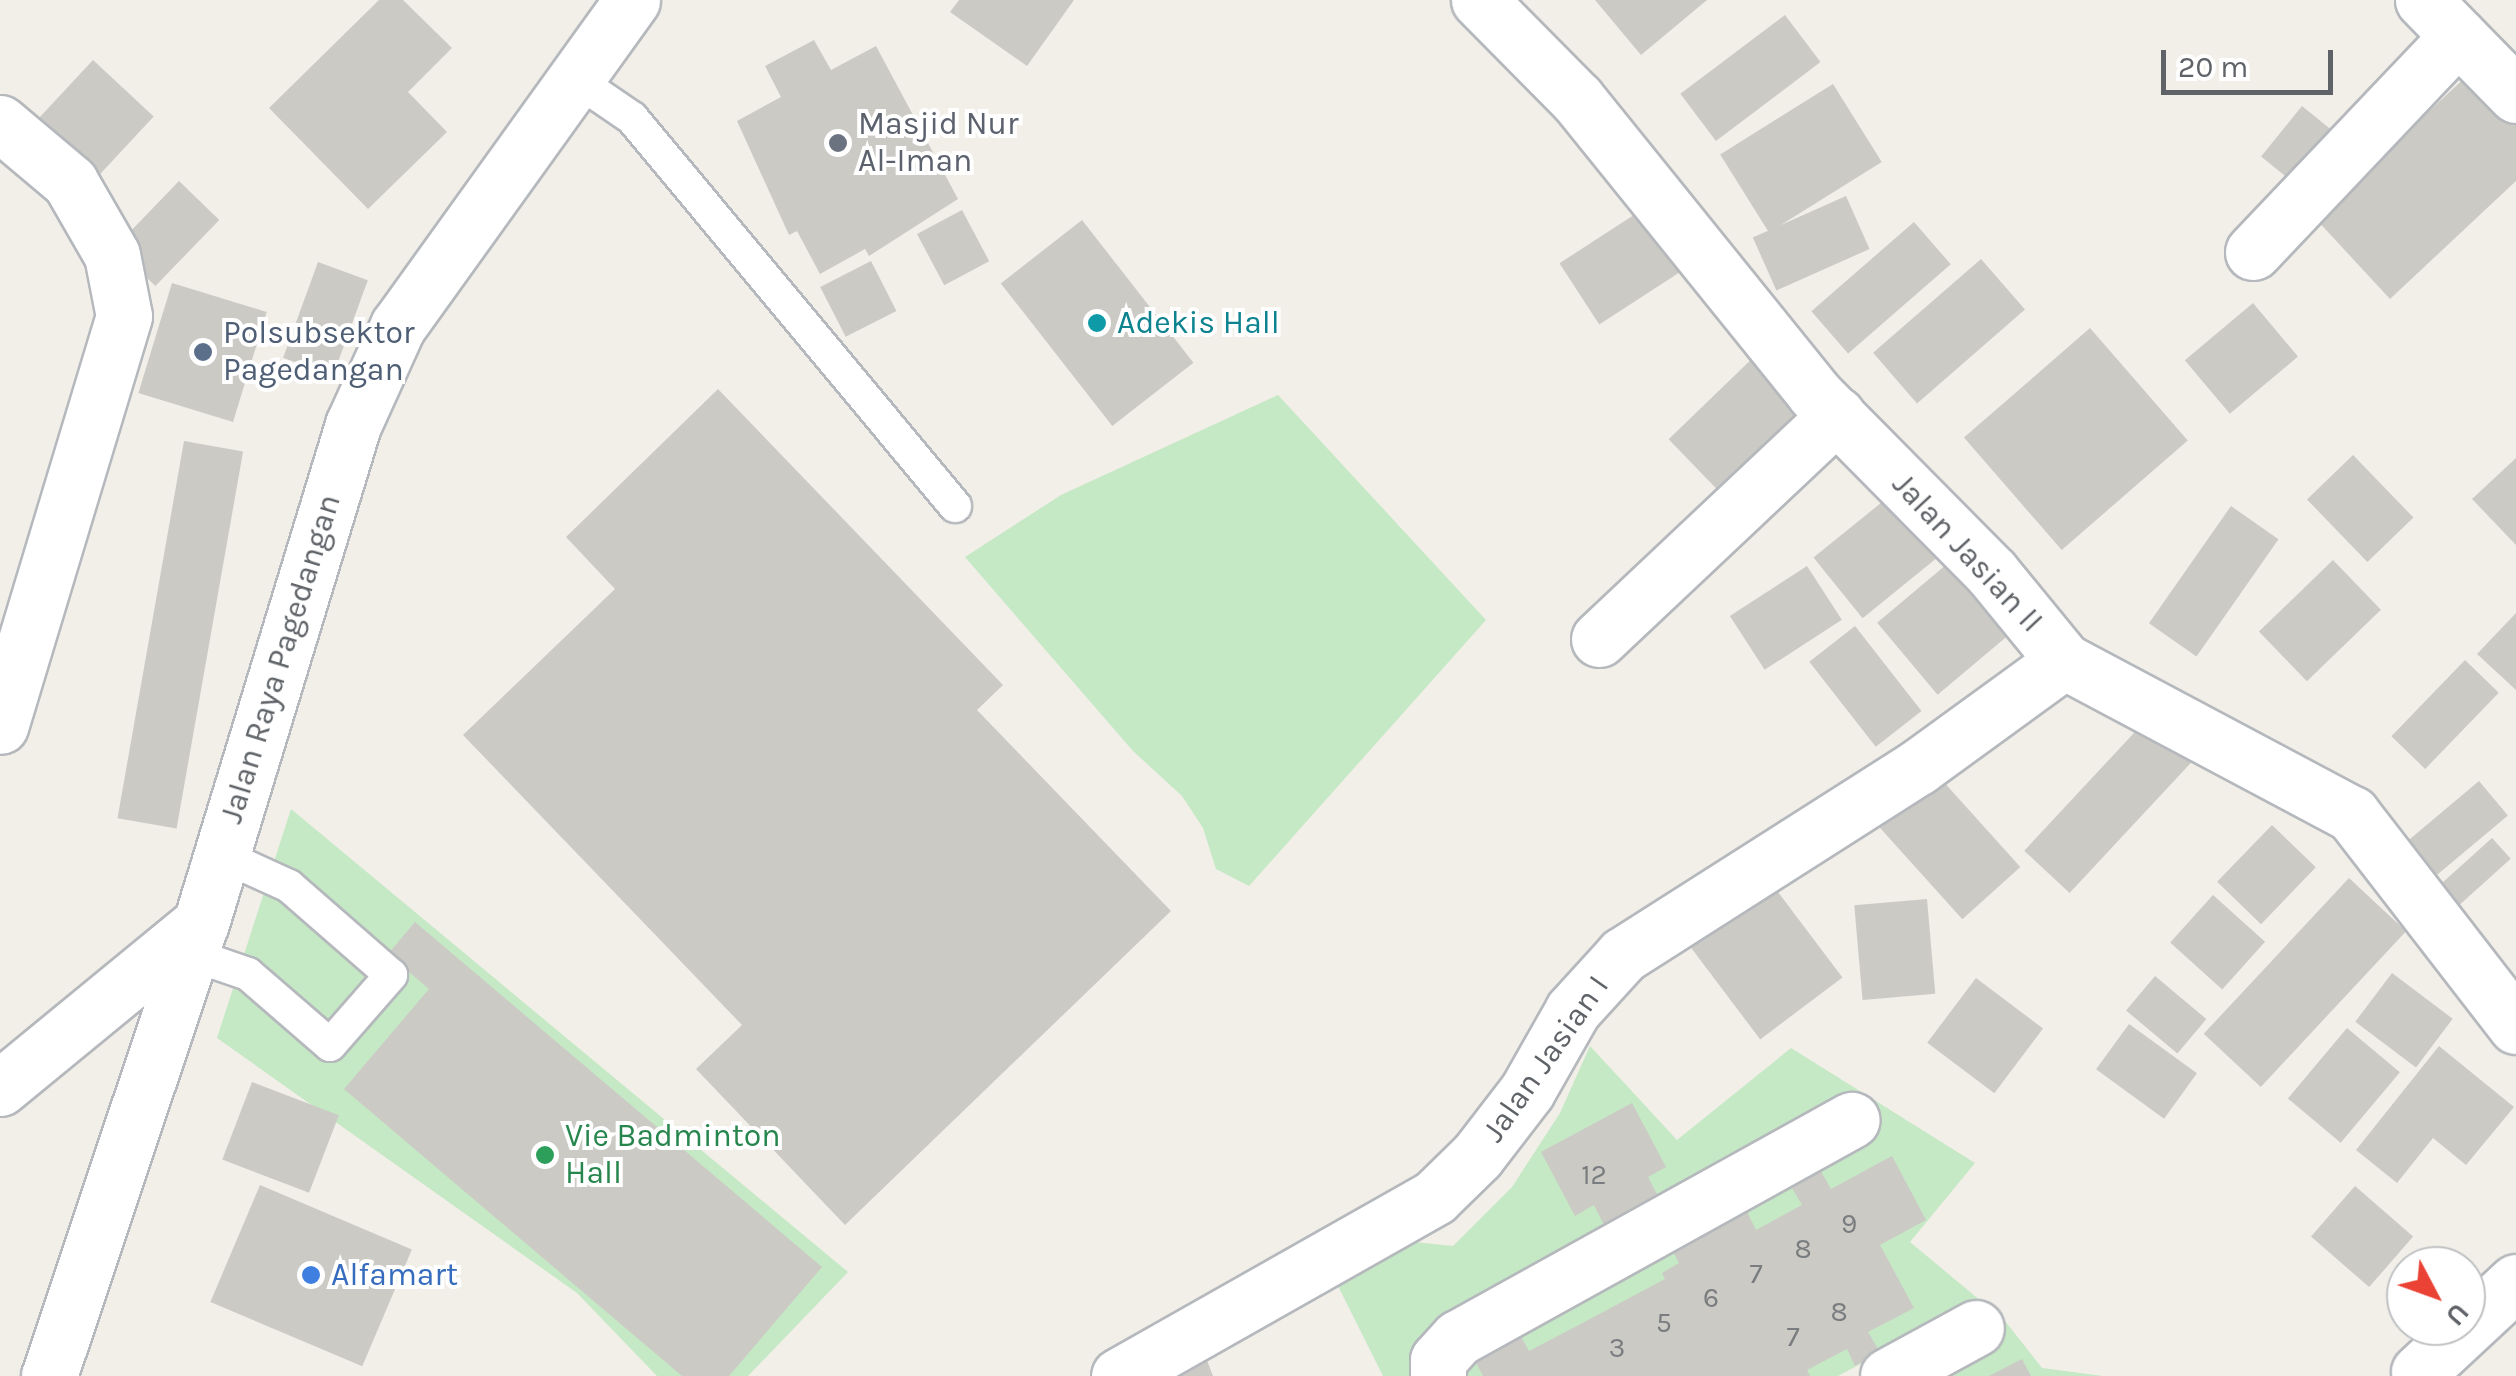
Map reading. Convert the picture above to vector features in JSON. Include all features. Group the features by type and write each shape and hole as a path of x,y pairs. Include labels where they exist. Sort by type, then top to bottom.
{"street":[{"name":"Jalan Jasian II","path":"1478,0 1576,99 1838,415 1992,574 2064,661 2352,814 2516,1026"},
{"name":"Jalan Raya Pagedangan","path":"49,1376 196,939 353,425 398,326 578,81 623,4"},
{"path":"2253,252 2440,18 2516,95"},
{"path":"0,124 70,182 112,255 124,316 0,726"},
{"path":"1600,639 1838,415"},
{"name":"Jalan Jasian I","path":"1120,1376 1435,1197 1477,1156 1526,1090 1573,1010 1623,955 1918,767 2064,661"},
{"path":"0,1088 196,939"},
{"path":"1438,1376 1438,1360 1458,1338 1852,1120"},
{"path":"2420,1372 2516,1282"},
{"path":"1888,1376 1976,1328"}],"lane":[{"path":"578,81 632,118 955,506"},
{"path":"196,939 248,974 330,1046 391,975 288,886 221,855"}],"green space":[{"path":"1278,395 1486,620 1249,886 1216,869 1203,828 1182,796 1133,751 965,557 1061,495"},
{"name":"Vie Badminton Hall","path":"291,809 848,1272 748,1376 657,1376 577,1293 217,1038"},
{"path":"1590,1046 1677,1140 1791,1048 1975,1163 1910,1242 2005,1321 2042,1368 2103,1376 1936,1376 1964,1308 1838,1376 1462,1376 1448,1313 1420,1340 1415,1376 1383,1376 1335,1280 1414,1242 1453,1246 1512,1187 1560,1113"}],"building":[{"path":"379,0 403,0 452,48 408,92 447,132 368,209 269,108"},
{"path":"959,0 1074,0 1027,66 950,12"},
{"path":"1595,0 1707,0 1641,55"},
{"path":"1785,15 1821,62 1716,141 1680,94"},
{"name":"Masjid Nur Al-Iman","path":"814,40 831,70 876,46 958,199 869,256 865,249 820,274 797,231 789,235 737,121 781,97 765,66"},
{"path":"93,60 154,117 95,180 34,123"},
{"path":"2472,71 2516,118 2516,181 2390,299 2315,218"},
{"path":"1833,84 1882,162 1769,232 1720,154"},
{"path":"2302,106 2344,140 2303,190 2261,157"},
{"path":"179,181 219,220 155,286 115,247"},
{"path":"1846,196 1870,249 1776,290 1753,237"},
{"path":"962,210 989,261 944,285 917,234"},
{"path":"1640,211 1680,272 1599,325 1559,263"},
{"name":"Adekis Hall","path":"1082,220 1193,363 1112,426 1001,283"},
{"path":"1914,222 1951,264 1848,353 1811,311"},
{"path":"1981,259 2025,310 1917,403 1873,353"},
{"path":"871,261 896,311 846,337 820,287"},
{"path":"318,262 368,280 333,376 283,358"},
{"name":"Polsubsektor Pagedangan","path":"172,283 267,312 233,422 138,393"},
{"path":"2253,303 2298,357 2230,414 2185,360"},
{"path":"2090,328 2188,440 2062,550 1964,438"},
{"path":"1760,351 1811,404 1719,492 1669,439"},
{"path":"718,389 1003,685 977,710 1171,911 845,1225 696,1069 742,1025 463,735 615,589 566,537"},
{"path":"184,441 243,451 177,829 117,818"},
{"path":"2353,455 2413,518 2367,562 2307,499"},
{"path":"2516,458 2516,545 2472,499"},
{"path":"1892,494 1941,555 1863,618 1814,558"},
{"path":"2231,506 2279,539 2196,656 2149,623"},
{"path":"1953,559 2013,631 1938,695 1877,623"},
{"path":"2333,560 2381,610 2307,681 2259,632"},
{"path":"1807,566 1842,620 1765,670 1730,616"},
{"path":"2516,613 2516,690 2477,654"},
{"path":"1855,626 1921,711 1876,747 1809,662"},
{"path":"2465,660 2499,693 2425,769 2391,736"},
{"path":"2147,719 2192,761 2070,893 2024,851"},
{"path":"1932,769 2020,867 1962,919 1874,821"},
{"path":"2479,781 2508,815 2432,879 2403,845"},
{"path":"2272,825 2316,867 2261,924 2217,882"},
{"path":"2492,838 2511,859 2447,916 2428,896"},
{"path":"1766,876 1842,977 1760,1039 1684,938"},
{"path":"2349,878 2406,931 2261,1087 2204,1034"},
{"path":"2213,895 2265,942 2222,989 2170,943"},
{"path":"1927,899 1935,994 1863,1000 1854,905"},
{"name":"Vie Badminton Hall","path":"415,922 822,1267 729,1376 682,1376 344,1089 429,989 388,954"},
{"path":"2392,973 2453,1019 2416,1067 2355,1022"},
{"path":"2155,976 2206,1019 2177,1054 2126,1010"},
{"path":"1976,978 2043,1029 1994,1093 1927,1043"},
{"path":"2129,1024 2197,1073 2164,1119 2096,1069"},
{"path":"2347,1028 2400,1072 2341,1143 2288,1098"},
{"path":"2439,1046 2514,1107 2466,1165 2433,1138 2397,1183 2356,1150"},
{"path":"252,1082 339,1115 309,1193 222,1159"},
{"path":"1632,1103 1666,1167 1648,1177 1659,1198 1605,1227 1594,1205 1575,1216 1541,1152"},
{"path":"1892,1156 1926,1220 1880,1245 1914,1308 1868,1332 1880,1352 1855,1366 1847,1349 1807,1370 1810,1376 1483,1376 1472,1355 1518,1331 1529,1351 1665,1279 1662,1273 1679,1263 1671,1248 1745,1208 1756,1230 1802,1205 1789,1183 1819,1168 1831,1189"},
{"name":"Alfamart","path":"260,1185 412,1249 362,1366 210,1302"},
{"path":"2355,1186 2413,1237 2405,1246 2386,1246 2386,1268 2369,1287 2311,1237"},
{"path":"1205,1355 1213,1376 1156,1376"},
{"path":"2022,1359 2031,1376 1989,1376"}],"place":[{"name":"Masjid Nur Al-Iman","path":"838,143"},
{"name":"Adekis Hall","path":"1097,323"},
{"name":"Polsubsektor Pagedangan","path":"203,352"},
{"name":"Vie Badminton Hall","path":"545,1155"},
{"name":"Alfamart","path":"311,1275"}]}
